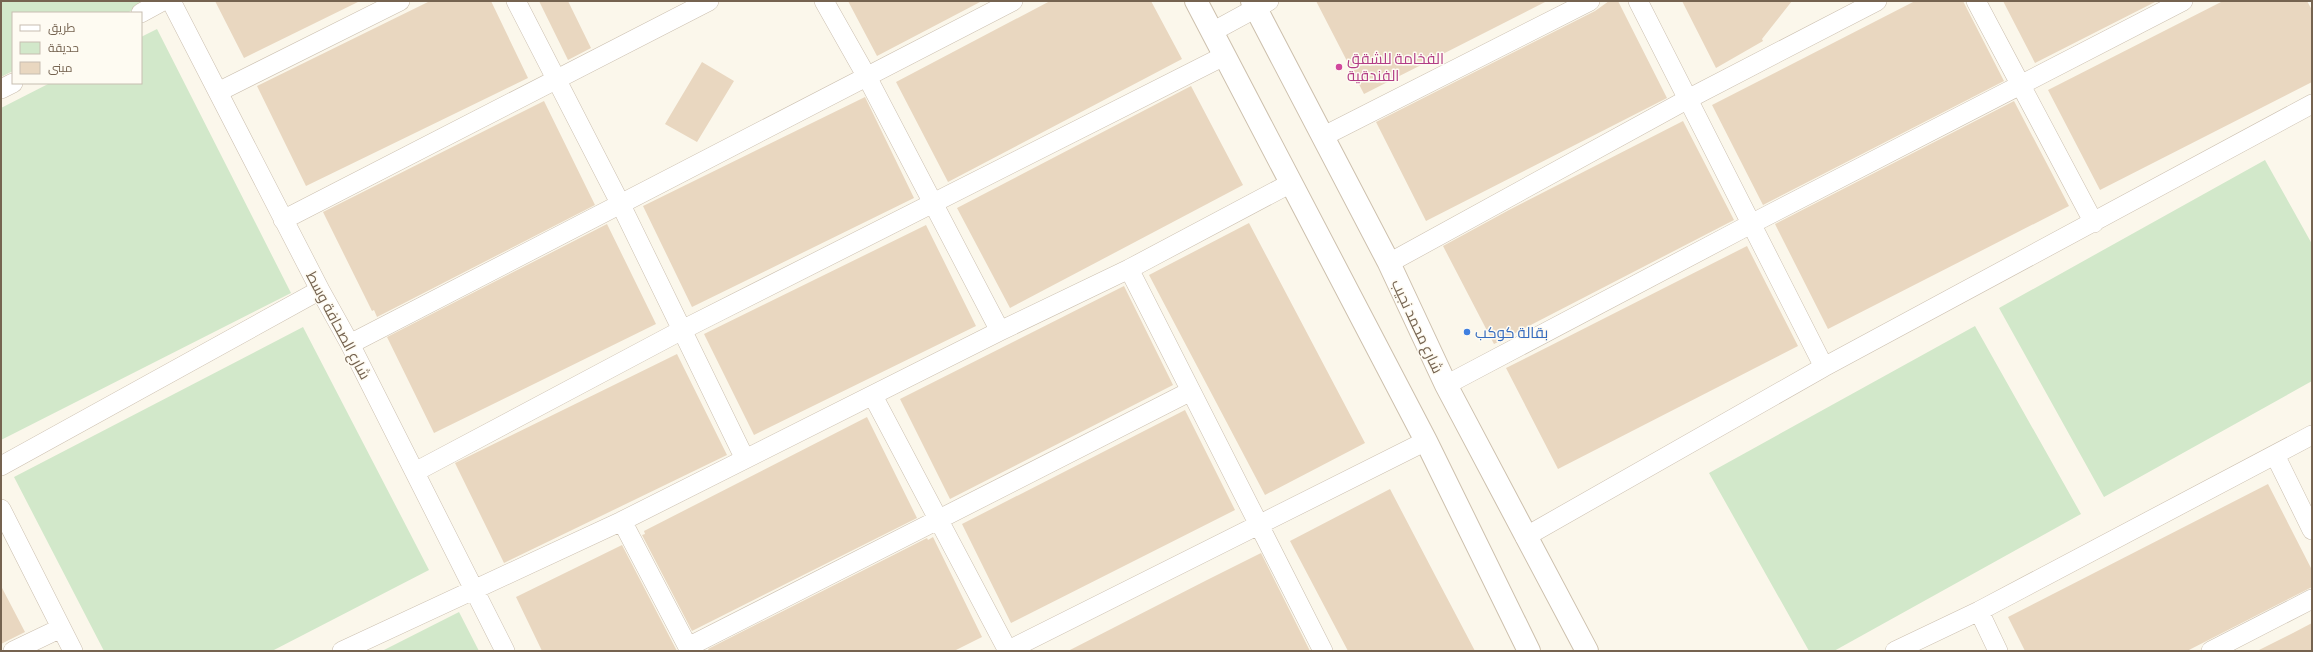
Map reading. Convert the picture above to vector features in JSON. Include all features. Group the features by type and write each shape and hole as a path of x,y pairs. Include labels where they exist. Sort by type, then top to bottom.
{"main road":[{"path":"1196,1 1426,441 1530,651"},
{"name":"شارع محمد نجيب","path":"1258,3 1322,137 1389,264 1446,385 1525,537 1587,651"}],"street":[{"path":"142,12 163,1"},
{"name":"شارع الصحافة وسط","path":"171,1 283,220 350,344 505,651"},
{"path":"218,92 400,1"},
{"path":"516,1 620,203 745,459"},
{"path":"283,220 709,1"},
{"path":"824,1 867,77 1000,331"},
{"path":"350,344 1013,1"},
{"path":"1322,137 1590,1"},
{"path":"1638,1 1824,367"},
{"path":"1389,264 1688,99 1877,1"},
{"path":"1976,1 2022,84 2094,223"},
{"path":"1446,385 1751,224 2183,1"},
{"path":"1212,32 1258,3"},
{"path":"415,472 682,330 1224,56"},
{"path":"1,89 12,84"},
{"path":"1525,537 1824,367 2094,223 2312,104"},
{"path":"342,651 622,521 1000,331 1129,269 1291,183"},
{"path":"1129,269 1260,524 1323,651"},
{"path":"1,466 320,290"},
{"path":"622,521 689,649 1191,391"},
{"path":"873,396 1008,651 1426,441"},
{"path":"1895,651 1979,611 2312,435"},
{"path":"2275,455 2312,530"},
{"path":"1,509 73,651"},
{"path":"2211,651 2312,599"},
{"path":"1979,611 1998,651"},
{"path":"13,651 61,628"}],"green space":[{"path":"1,1 145,1 146,3 129,12 12,12 12,72 1,77"},
{"path":"157,29 291,293 1,440 1,108 48,84 142,84 142,36"},
{"path":"2265,160 2312,244 2312,381 2104,497 1999,308"},
{"path":"1975,326 2081,514 1834,651 1809,651 1709,473"},
{"path":"303,327 429,570 272,651 104,651 14,477"},
{"path":"459,612 479,651 382,651"}],"building":[{"path":"215,1 360,1 244,58"},
{"path":"430,1 491,1 528,78 306,186 257,86"},
{"path":"539,1 568,1 591,48 568,60"},
{"path":"848,1 982,1 877,56"},
{"path":"1050,1 1151,1 1182,59 948,182 896,82"},
{"path":"1316,1 1547,1 1364,94"},
{"path":"1609,1 1618,1 1667,98 1426,221 1376,122 1595,11"},
{"path":"1682,1 1792,1 1762,39 1763,41 1716,68"},
{"path":"1915,1 1963,1 2004,81 1763,205 1712,105"},
{"path":"2003,1 2157,1 2035,63"},
{"path":"2223,1 2307,1 2312,10 2312,82 2100,190 2048,90"},
{"path":"702,62 734,81 697,142 665,124"},
{"path":"1191,86 1243,185 1010,308 957,208"},
{"path":"865,97 914,198 692,307 643,206"},
{"path":"544,101 595,205 377,317 374,310 372,311 323,212"},
{"path":"2014,101 2069,206 1828,329 1775,224"},
{"path":"1683,121 1734,220 1494,344 1443,246 1509,210"},
{"path":"1249,223 1365,443 1265,495 1149,275"},
{"path":"607,224 656,324 434,433 387,337"},
{"path":"926,225 976,326 754,435 704,334"},
{"path":"1747,246 1798,346 1558,469 1506,368"},
{"path":"1124,286 1173,385 950,499 900,399"},
{"path":"677,354 727,455 504,563 455,463"},
{"path":"1185,410 1235,510 1011,623 962,524"},
{"path":"867,417 917,518 692,631 642,535 645,534 644,531"},
{"path":"2268,484 2312,570 2312,587 2187,651 2025,651 2008,617"},
{"path":"1390,489 1475,651 1348,651 1290,541"},
{"path":"933,537 982,637 954,651 709,651 708,649 927,538 928,540"},
{"path":"622,545 677,651 542,651 516,597"},
{"path":"1261,553 1310,651 1068,651 1207,580"},
{"path":"1,586 25,632 1,644"},
{"path":"2312,623 2312,651 2257,651 2293,633"}],"place":[{"name":"الفخامة للشقق الفندقية","path":"1339,67"},
{"name":"بقالة كوكب","path":"1467,332"}]}
